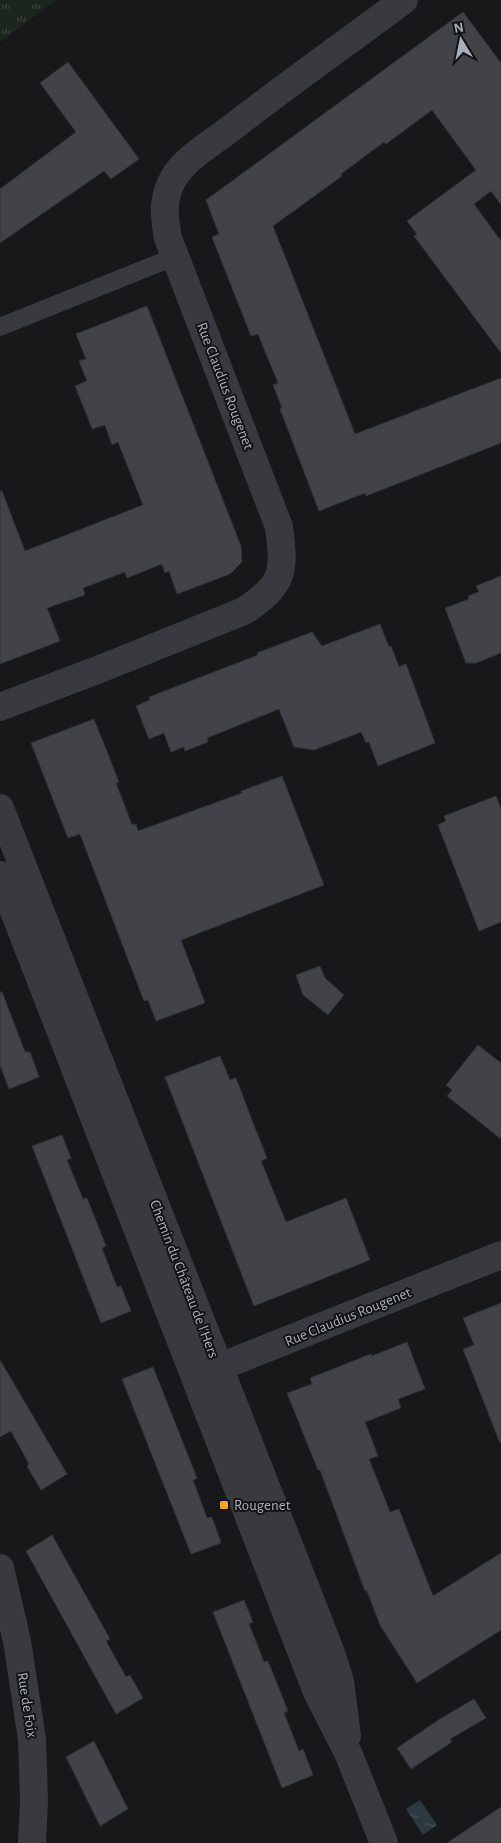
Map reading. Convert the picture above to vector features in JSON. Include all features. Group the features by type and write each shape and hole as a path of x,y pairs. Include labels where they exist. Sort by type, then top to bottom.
{"street":[{"name":"Rue Claudius Rougenet","path":"0,707 244,611 272,588 280,574 283,558 280,527 174,257 164,217 166,196 174,179 186,163 275,94 404,0"},
{"name":"Chemin du Château de l'Hers","path":"0,808 333,1658 340,1681 349,1755"},
{"name":"Chemin du Château de l'Hers","path":"0,875 317,1692 349,1755 384,1843"},
{"name":"Rue Claudius Rougenet","path":"194,1378 501,1255"},
{"name":"Rue de Foix","path":"0,1568 17,1641 32,1739 34,1801 32,1843"}],"lane":[{"path":"0,327 174,257"}],"green space":[{"path":"0,0 56,0 0,42"}],"water":[{"path":"420,1800 437,1825 423,1835 406,1809"}],"building":[{"path":"463,12 501,63 501,205 491,191 474,204 501,241 501,353 414,236 417,234 407,221 476,170 432,110 386,144 384,142 341,174 342,176 273,226 355,434 501,378 501,443 366,496 365,493 319,511 280,409 282,408 273,385 278,383 258,334 251,336 212,237 219,234 206,200"},
{"path":"68,62 139,159 111,179 104,171 0,243 0,189 76,132 40,83"},
{"path":"147,306 241,546 242,562 230,574 177,594 169,571 165,573 162,564 127,578 125,572 83,588 85,595 47,608 60,641 0,664 0,491 2,491 25,551 143,505 118,442 112,445 105,425 92,429 75,386 87,381 79,361 86,359 76,334"},
{"path":"501,576 501,653 476,663 466,663 445,608 469,599 468,596 479,592 476,586"},
{"path":"380,624 399,667 406,664 435,743 378,766 369,742 366,743 361,732 314,750 294,747 279,709 207,738 208,742 185,751 184,747 171,752 164,733 149,739 136,706 150,700 149,697 312,632 322,646"},
{"path":"94,719 119,782 116,783 132,825 136,824 138,831 242,793 241,791 282,776 324,885 181,940 205,1003 156,1021 148,1000 144,1001 80,834 68,838 31,743"},
{"path":"496,796 501,809 501,922 479,931 438,825 446,821 444,816"},
{"path":"320,966 325,978 344,995 328,1015 303,995 296,975"},
{"path":"0,992 2,992 25,1052 30,1052 39,1077 9,1089 0,1065"},
{"path":"478,1045 501,1063 501,1139 447,1096 452,1090 446,1085"},
{"path":"220,1056 230,1080 236,1078 267,1158 261,1161 286,1222 346,1198 370,1260 254,1306 165,1077"},
{"path":"62,1135 71,1158 67,1160 83,1199 87,1198 106,1246 102,1248 117,1287 121,1286 131,1311 101,1323 32,1146"},
{"path":"501,1303 500,1443 463,1349 474,1345 463,1318"},
{"path":"407,1342 425,1389 398,1399 401,1408 365,1422 378,1456 369,1459 390,1512 399,1509 433,1596 501,1553 501,1630 417,1683 380,1625 367,1591 365,1591 320,1470 318,1470 287,1393 312,1384 310,1378"},
{"path":"0,1360 67,1474 41,1490 27,1466 29,1464 11,1431 0,1437"},
{"path":"153,1367 197,1478 193,1480 207,1518 212,1517 221,1543 191,1554 122,1379"},
{"path":"52,1535 110,1639 106,1641 126,1677 130,1675 143,1698 116,1714 26,1551"},
{"path":"244,1600 253,1622 249,1624 264,1662 268,1661 288,1711 284,1713 299,1751 303,1749 313,1775 282,1788 213,1612"},
{"path":"474,1699 486,1718 450,1739 452,1742 411,1769 397,1748"},
{"path":"94,1741 128,1809 100,1826 66,1757"},
{"path":"501,1807 501,1843 447,1843"}],"place":[{"name":"Rougenet","path":"224,1505"}]}
